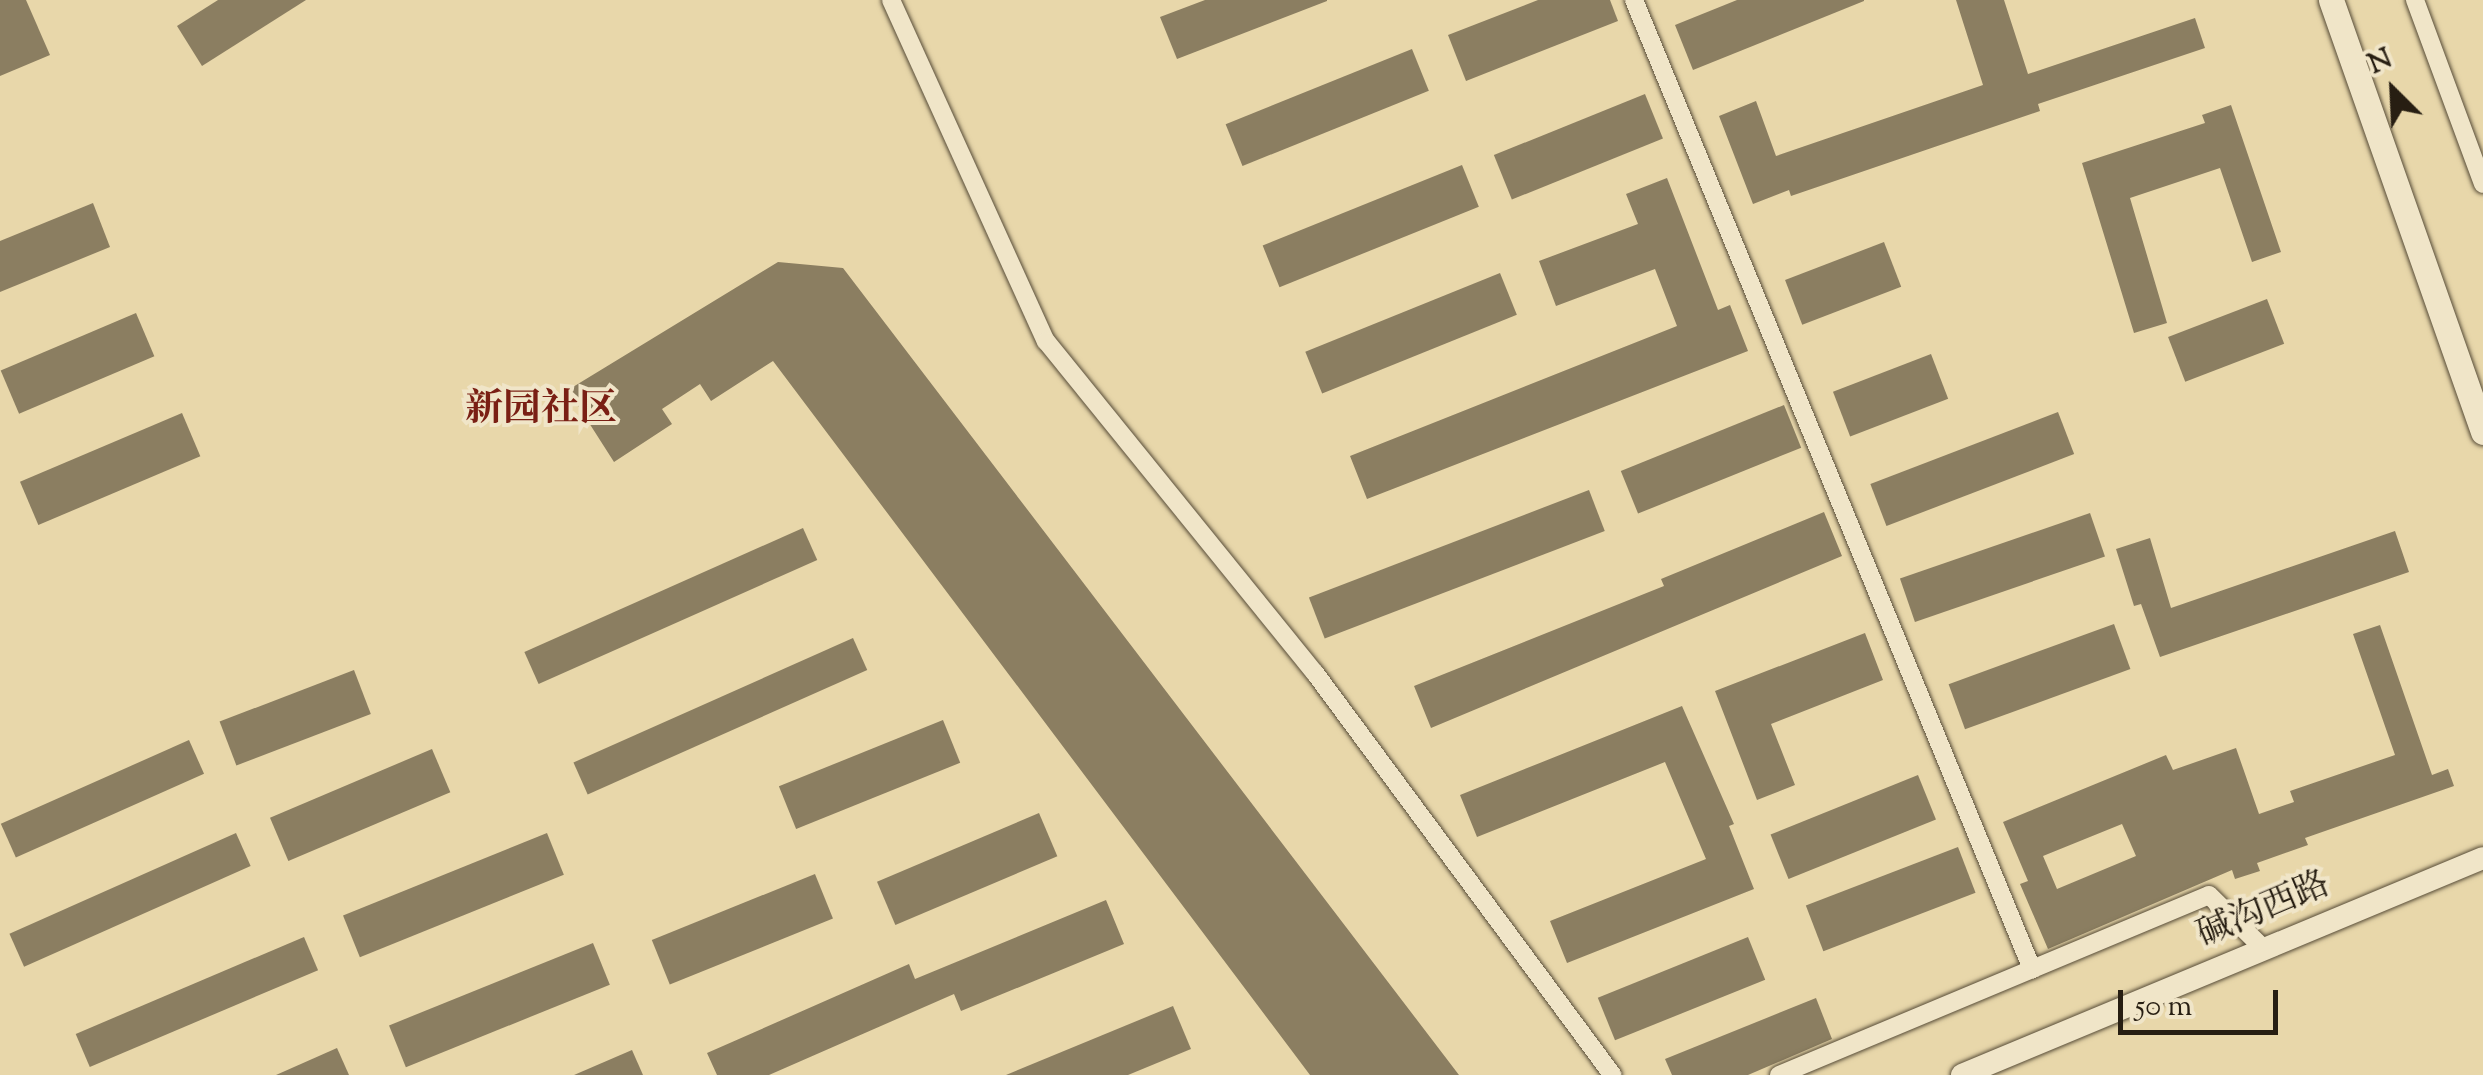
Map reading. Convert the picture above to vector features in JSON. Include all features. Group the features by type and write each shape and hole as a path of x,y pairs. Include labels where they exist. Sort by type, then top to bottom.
{"main road":[{"path":"2331,0 2483,432"}],"street":[{"path":"891,0 1046,341 1315,674 1612,1075"},
{"path":"1634,0 2032,969"},
{"path":"2415,0 2483,184"},
{"name":"碱沟西路","path":"1962,1075 2483,858"},
{"path":"1779,1075 2209,895 2264,949"}],"building":[{"path":"0,0 26,0 50,55 0,76"},
{"path":"218,0 306,0 202,66 177,26"},
{"path":"1205,0 1327,1 1177,59 1160,17"},
{"path":"1538,0 1610,0 1618,21 1466,81 1448,35"},
{"path":"1737,0 1864,1 1693,70 1675,25"},
{"path":"1956,0 2004,0 2028,74 2195,18 2205,48 2038,104 2040,111 1791,196 1789,190 1753,204 1719,116 1756,101 1776,156 1983,85"},
{"path":"1412,49 1429,91 1242,166 1226,124"},
{"path":"1645,94 1663,139 1512,200 1494,155"},
{"path":"2231,105 2281,252 2252,262 2220,168 2130,198 2167,323 2134,333 2082,163 2205,123 2202,115"},
{"path":"1462,165 1479,207 1280,287 1263,246"},
{"path":"1667,178 1718,310 1730,305 1748,351 1367,499 1350,456 1677,326 1655,269 1556,306 1539,261 1638,224 1626,194"},
{"path":"93,203 110,247 0,292 0,241"},
{"path":"1884,242 1901,287 1802,325 1785,280"},
{"path":"778,262 843,268 1459,1075 1310,1075 773,361 711,401 700,384 662,409 672,424 614,462 568,390"},
{"path":"1500,273 1517,315 1322,393 1305,352"},
{"path":"2267,299 2284,344 2185,382 2168,337"},
{"path":"136,313 154,356 19,414 1,370"},
{"path":"1931,354 1948,399 1850,436 1833,392"},
{"path":"1784,405 1801,448 1638,514 1621,471"},
{"path":"2058,412 2074,454 1886,526 1870,484"},
{"path":"182,413 200,456 38,525 20,482"},
{"path":"1589,490 1605,531 1325,639 1309,598"},
{"path":"1824,512 1842,556 1431,728 1414,686 1664,586 1661,579"},
{"path":"2090,513 2105,556 1915,622 1900,578"},
{"path":"803,528 817,560 539,684 524,652"},
{"path":"2395,531 2409,572 2160,657 2141,604 2134,606 2116,549 2150,538 2171,608"},
{"path":"2114,624 2130,669 1965,729 1949,684"},
{"path":"2380,625 2432,775 2448,769 2454,786 2305,838 2308,845 2257,863 2260,871 2235,879 2232,870 2048,949 2020,884 2028,881 2003,822 2166,755 2173,770 2236,748 2259,814 2294,802 2290,791 2395,755 2353,634","holes":["2122,824 2136,856 2057,889 2043,856"]},
{"path":"1865,633 1883,680 1771,724 1795,785 1757,800 1715,691"},
{"path":"853,638 867,670 588,794 573,762"},
{"path":"354,670 371,714 236,765 220,722"},
{"path":"1682,706 1734,824 1729,826 1754,889 1567,963 1550,921 1706,859 1665,762 1477,837 1460,795"},
{"path":"943,720 960,763 796,829 779,786"},
{"path":"189,740 204,774 16,858 1,824"},
{"path":"432,749 450,792 288,861 270,818"},
{"path":"1918,775 1936,820 1789,879 1771,835"},
{"path":"1039,813 1057,856 895,925 877,882"},
{"path":"236,833 251,866 24,967 9,934"},
{"path":"547,833 564,875 360,957 343,915"},
{"path":"1958,847 1976,893 1823,951 1806,905"},
{"path":"815,874 833,919 670,984 652,940"},
{"path":"1106,900 1124,944 961,1011 954,994 769,1075 717,1075 707,1053 909,964 915,979"},
{"path":"304,937 318,970 90,1067 76,1034"},
{"path":"1748,937 1765,980 1615,1040 1598,998"},
{"path":"593,943 610,985 406,1067 389,1025"},
{"path":"1816,998 1832,1039 1748,1075 1672,1075 1665,1059"},
{"path":"1173,1006 1191,1049 1128,1075 1006,1075"},
{"path":"337,1048 349,1075 276,1075"},
{"path":"632,1050 643,1075 574,1075"}],"district":[{"name":"新园社区","path":"541,412"}]}
